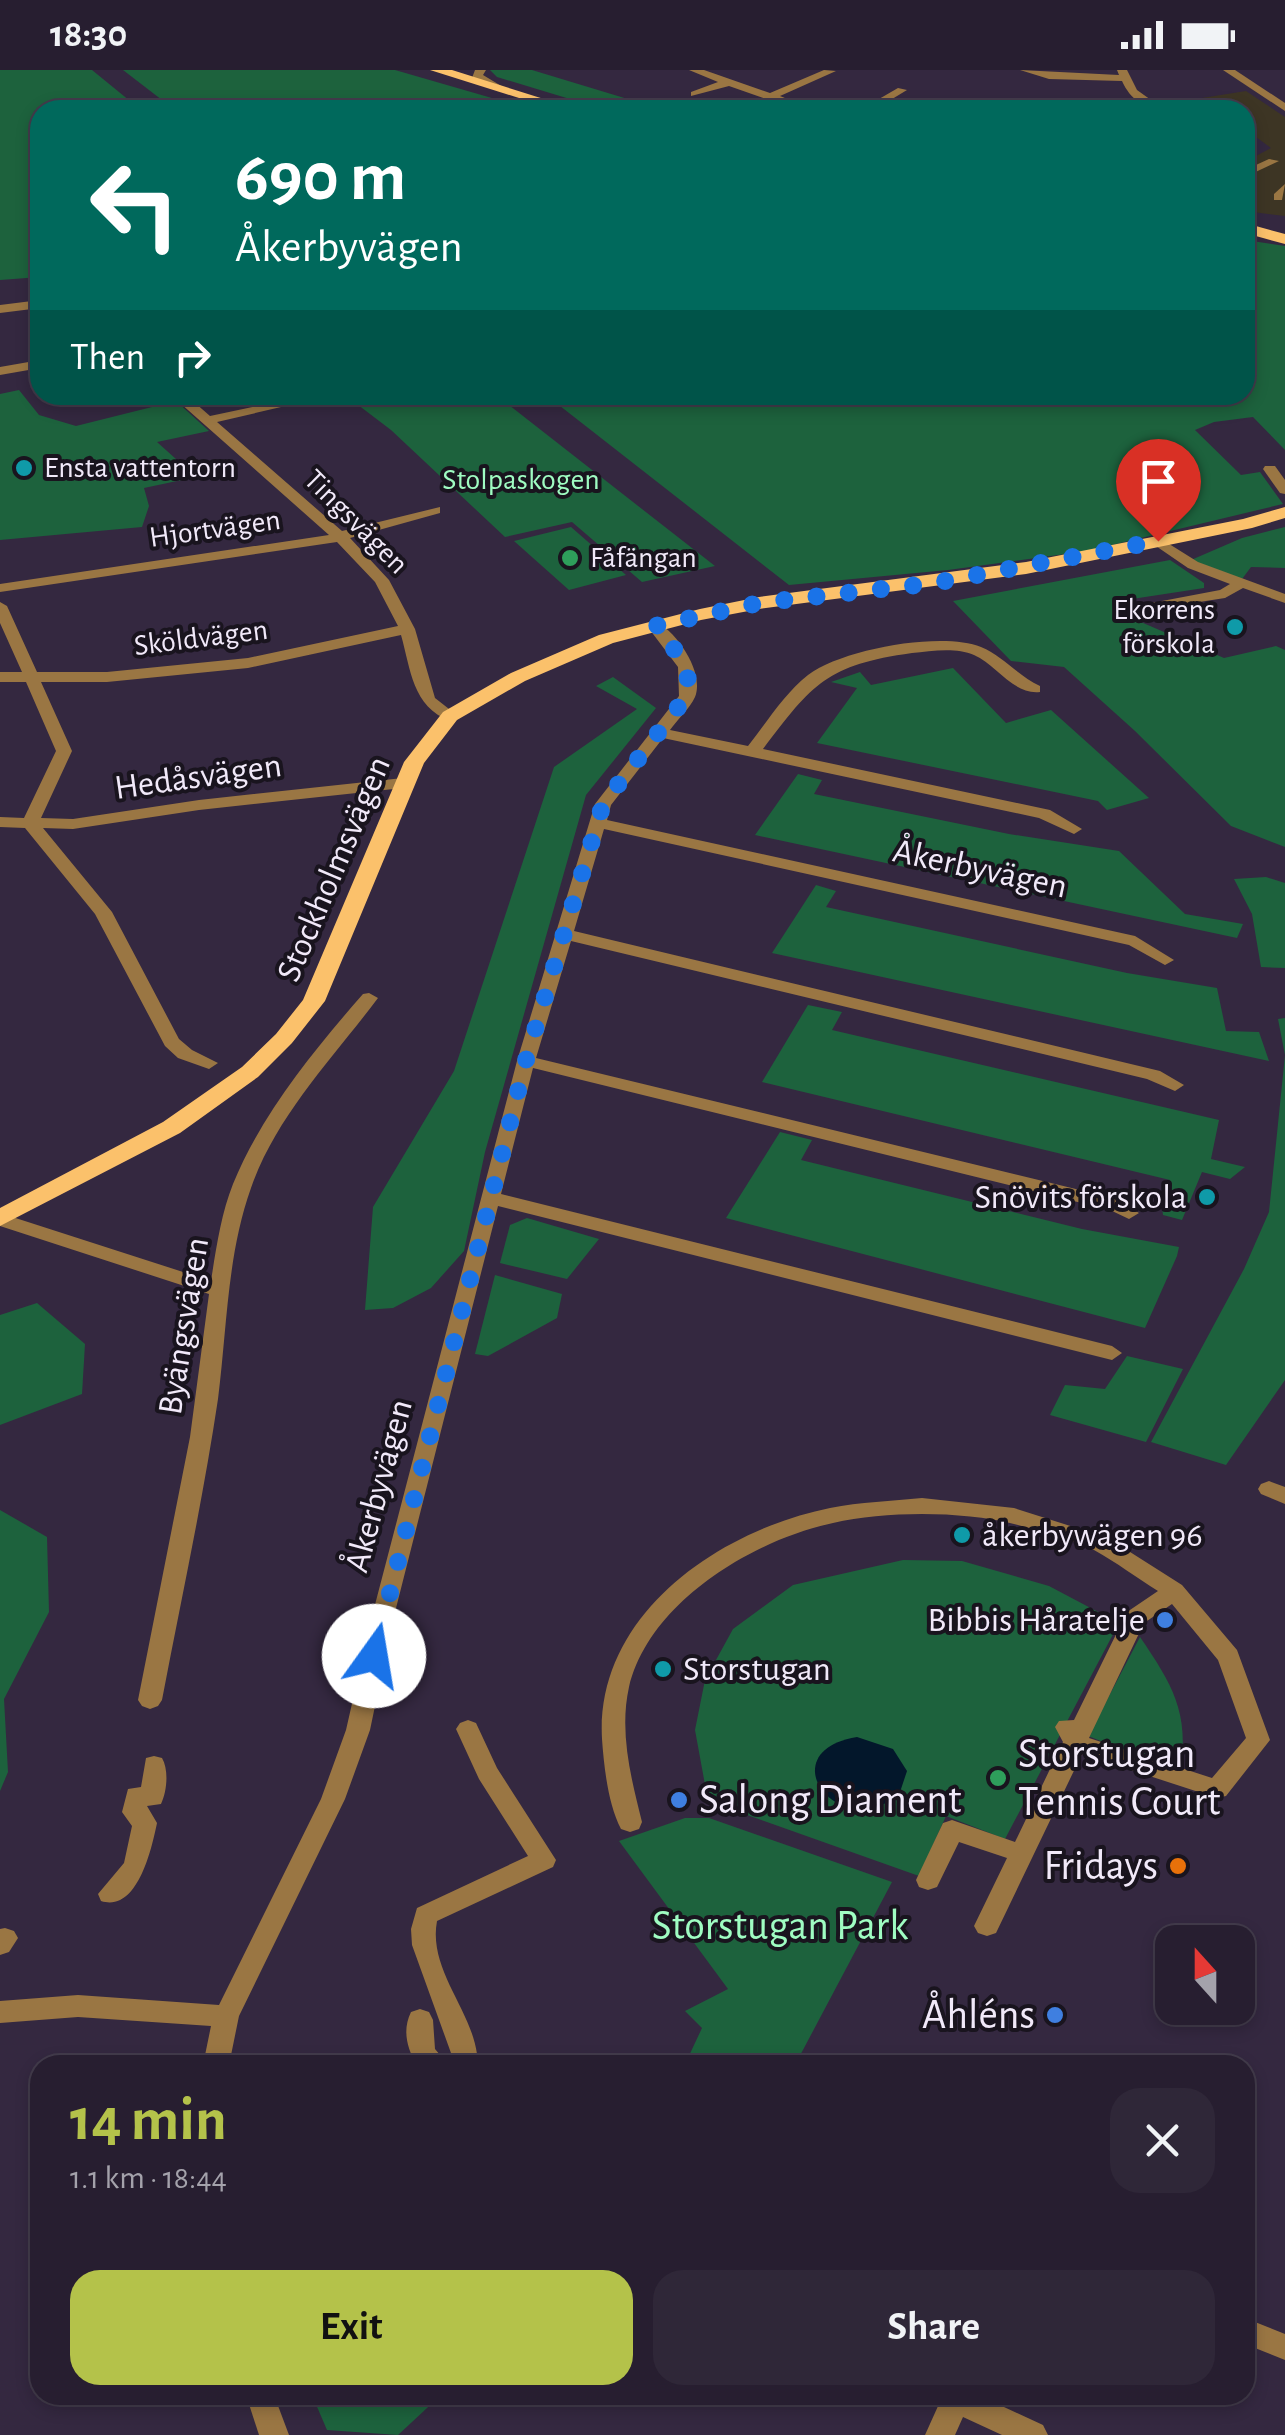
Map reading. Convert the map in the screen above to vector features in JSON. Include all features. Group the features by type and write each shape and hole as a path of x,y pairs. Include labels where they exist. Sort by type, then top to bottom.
{"main road":[{"path":"427,70 537,100"},
{"path":"440,71 539,100"},
{"path":"1255,227 1282,231"},
{"name":"Stockholmsvägen","path":"0,1218 197,1112 268,1058 295,1030 314,1002 403,783 414,762 450,716 576,649 655,626 759,603 934,583 1158,541 1285,512"}],"street":[{"path":"440,71 470,70"},
{"path":"480,70 476,76 498,88"},
{"path":"1025,70 1049,76 1122,74 1143,100"},
{"path":"1228,70 1285,108"},
{"path":"705,71 780,100"},
{"path":"771,100 831,71"},
{"path":"695,94 730,82"},
{"path":"884,100 902,90"},
{"path":"1255,170 1281,161"},
{"path":"0,309 30,305"},
{"path":"0,371 30,366"},
{"name":"Tingsvägen","path":"190,405 382,580 406,630 428,700 450,716"},
{"path":"209,420 276,405"},
{"path":"1270,469 1285,490"},
{"name":"Hjortvägen","path":"0,588 339,537 435,510"},
{"path":"1158,541 1193,565 1285,598"},
{"path":"1146,608 1225,594 1241,583"},
{"path":"0,606 64,752 30,823 104,912 171,1042 186,1054 209,1063"},
{"name":"Åkerbyvägen","path":"218,2055 226,2016 333,1799 358,1730 382,1620 526,1060 603,804 686,697 690,684 684,662 655,626"},
{"name":"Sköldvägen","path":"0,677 107,677 248,662 406,630"},
{"path":"753,750 810,682 826,670 850,662 946,645 970,648 992,657 1018,683 1034,688"},
{"name":"Åkerbyvägen","path":"658,732 1044,814 1074,829"},
{"name":"Hedåsvägen","path":"0,822 86,822 199,805 403,783"},
{"name":"Åkerbyvägen","path":"598,822 1134,941 1165,960"},
{"path":"563,934 1152,1075 1175,1085"},
{"name":"Byängsvägen","path":"150,1700 207,1401 220,1291 241,1187 262,1146 350,1019 369,998"},
{"path":"526,1060 1045,1186 1118,1205 1129,1213"},
{"path":"492,1198 1112,1353"},
{"path":"0,1218 220,1291"},
{"path":"630,1822 613,1748 615,1700 626,1660 661,1606 720,1557 812,1518 887,1506 975,1509 1044,1521 1096,1542 1139,1566 1172,1593 1223,1646 1243,1679 1258,1740 1218,1789 1072,1735"},
{"path":"987,1926 1023,1854 1072,1735 1135,1618 1172,1593"},
{"path":"463,2055 421,1928 426,1915 544,1860 487,1772 468,1729"},
{"path":"110,1894 135,1866 145,1823 134,1812 137,1796 152,1797 154,1764"},
{"path":"928,1880 952,1830 1023,1854"},
{"path":"0,2012 78,2006 226,2016"},
{"path":"420,2020 424,2055"},
{"path":"1255,2335 1285,2347"},
{"path":"264,2405 274,2435"},
{"path":"940,2435 953,2405"},
{"path":"970,2405 1016,2432"}],"shaded area":[{"path":"1246,91 1285,117 1285,216 1255,212 1255,156 1271,148 1255,136 1255,100 1202,98"}],"green space":[{"path":"0,70 92,70 129,100 30,100 30,278 0,280"},
{"path":"123,70 395,70 498,100 162,100"},
{"path":"490,70 532,70 631,100 573,100 497,77"},
{"path":"1255,242 1285,246 1285,450 1253,417 1214,422 1195,430 1241,475 1260,472 1283,504 1087,551 948,570 789,585 559,405 1255,405"},
{"path":"19,390 39,415 76,426 160,405 180,405 209,431 157,442 196,477 144,488 149,506 142,527 0,540 0,394"},
{"name":"Stolpaskogen","path":"358,405 509,405 715,566 642,582 572,522 505,537 391,430"},
{"name":"Fåfängan","path":"571,527 626,575 569,590 514,541"},
{"path":"1285,527 1285,568 1251,567 1242,579 1191,560 1242,538"},
{"path":"1170,560 1204,583 1204,588 1119,601 1134,619 1224,658 1276,646 1285,650 1285,847 1231,826 1064,667 1011,661 953,601"},
{"path":"953,668 1006,723 1051,710 1149,798 1107,810 1098,801 817,743 857,688 831,682 860,672 871,685"},
{"path":"613,677 656,708 586,795 485,1152 464,1251 431,1288 393,1308 365,1310 373,1207 454,1071 554,767 637,709 596,686"},
{"path":"798,774 822,780 814,794 1009,834 1119,851 1185,914 1243,924 1237,938 755,835"},
{"path":"1266,877 1285,883 1285,968 1261,967 1252,914 1234,879"},
{"path":"816,885 836,891 826,907 1127,973 1217,988 1226,1031 1259,1032 1269,1061 772,953"},
{"path":"808,1005 842,1012 832,1030 1219,1120 1211,1159 1245,1167 1230,1179 1202,1172 1182,1220 1163,1215 1161,1200 1170,1180 762,1082"},
{"path":"1285,1018 1285,1055 1278,1019"},
{"path":"1285,1055 1285,1380 1226,1465 1151,1442 1244,1269 1269,1212"},
{"path":"780,1132 812,1140 801,1160 1082,1229 1179,1247 1177,1256 1145,1328 726,1218"},
{"path":"527,1218 599,1239 567,1279 500,1263 510,1225"},
{"path":"495,1275 562,1294 557,1318 488,1356 475,1354"},
{"path":"37,1303 85,1344 82,1394 0,1425 0,1315"},
{"path":"1127,1356 1183,1369 1146,1442 1050,1415 1065,1385 1105,1389"},
{"path":"0,1510 47,1537 49,1612 4,1699 8,1772 0,1791"},
{"name":"Storstugan Park","path":"903,1560 962,1561 1049,1586 1119,1623 1005,1839 946,1816 919,1876 708,1801 695,1730 705,1680 733,1629 793,1585"},
{"path":"1140,1637 1176,1700 1182,1733 1180,1772 1088,1736"},
{"name":"Storstugan Park","path":"685,1818 709,1818 892,1882 800,2055 689,2055 702,2028 685,2011 728,1989 619,1841"},
{"path":"316,2405 430,2405 398,2435 327,2430"}],"water":[{"path":"857,1737 893,1749 907,1771 899,1795 875,1807 853,1808 835,1801 821,1789 815,1774 818,1759 831,1745"}],"place":[{"name":"Ensta vattentorn","path":"24,468"},
{"name":"Fåfängan","path":"570,558"},
{"name":"Ekorrens förskola","path":"1235,627"},
{"name":"Snövits förskola","path":"1207,1197"},
{"name":"åkerbywägen 96","path":"962,1535"},
{"name":"Bibbis Håratelje","path":"1165,1620"},
{"name":"Storstugan","path":"663,1669"},
{"name":"Storstugan Tennis Court","path":"998,1778"},
{"name":"Salong Diament","path":"679,1800"},
{"name":"Fridays","path":"1178,1866"},
{"name":"Åhléns","path":"1055,2015"}],"route":[{"path":"374,1656 526,1060 603,804 686,697 690,684 684,662 655,626 759,603 934,583 1158,541"}]}
